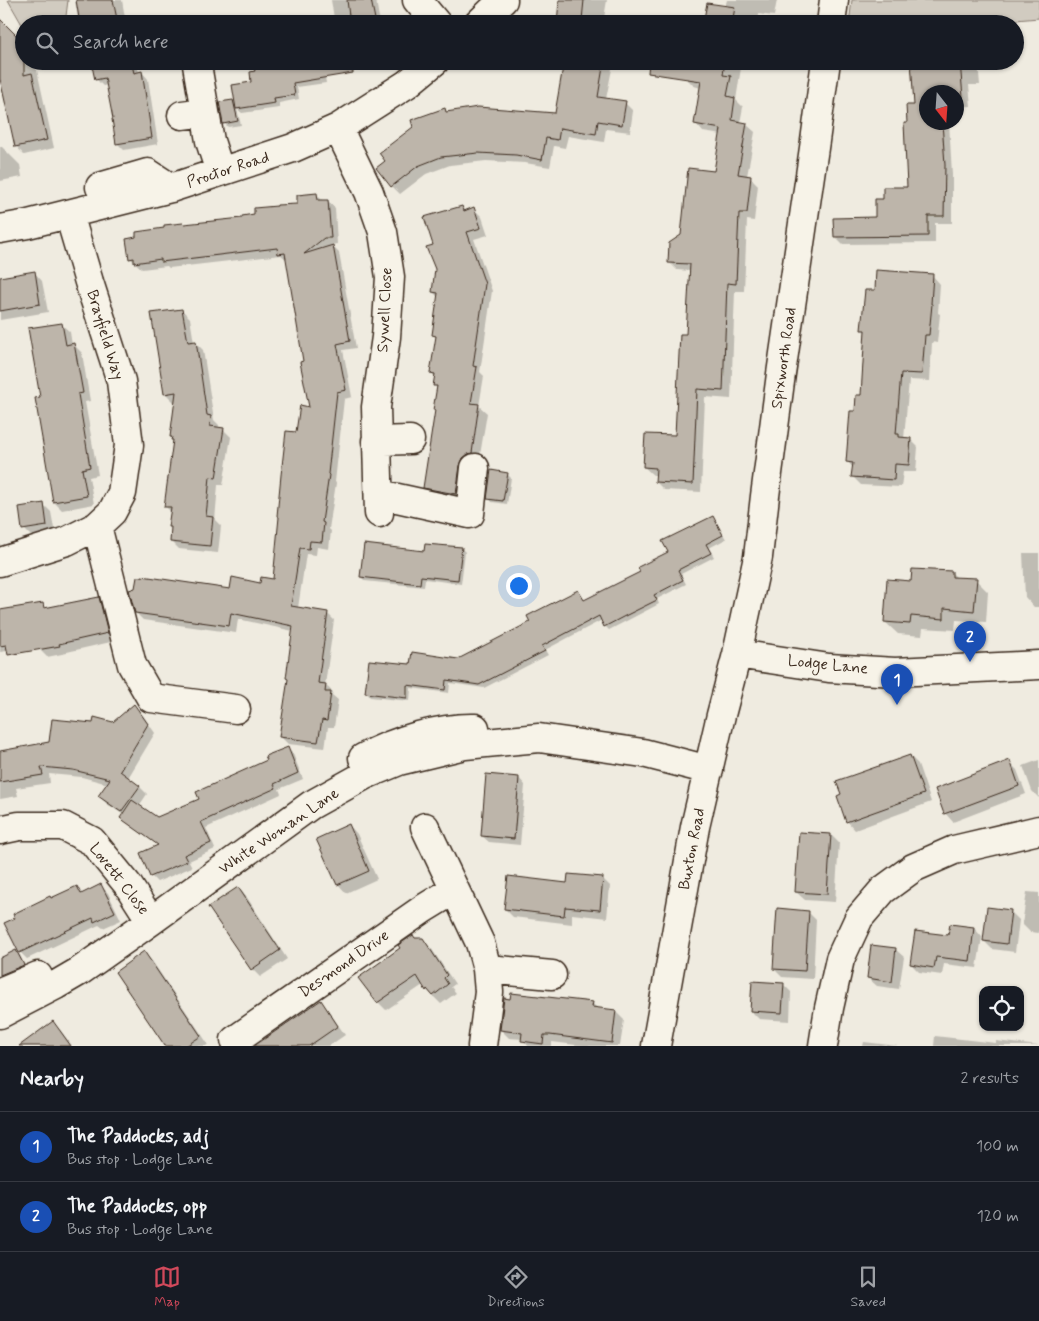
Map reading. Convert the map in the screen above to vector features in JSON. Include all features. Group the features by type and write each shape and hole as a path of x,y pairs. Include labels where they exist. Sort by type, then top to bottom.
{"street":[{"path":"417,0 430,15"},
{"path":"487,15 503,0"},
{"path":"832,15 834,0"},
{"path":"197,70 193,113 210,142 220,172"},
{"name":"Proctor Road","path":"0,229 28,224 171,188 293,148 338,128 407,84 424,70"},
{"name":"Spixworth Road","path":"737,654 758,557 781,374 825,70"},
{"name":"Sywell Close","path":"338,128 369,192 383,232 390,277 386,337 376,407 379,503 470,514 475,468"},
{"path":"28,224 35,204 148,173 171,188"},
{"name":"Brayfield Way","path":"0,562 67,541 97,526 112,512 122,493 129,445 121,381 69,214"},
{"path":"376,441 410,440"},
{"path":"97,526 132,665 151,698 236,709"},
{"name":"Lodge Lane","path":"737,654 829,668 895,672 1039,665"},
{"name":"Buxton Road","path":"656,1046 695,828 737,654"},
{"name":"White Woman Lane","path":"0,1014 80,971 311,805 365,775 399,761 465,745 539,738 644,753 709,770"},
{"name":"Lovett Close","path":"0,830 19,826 63,826 92,841 128,885 151,921"},
{"path":"425,827 480,943 487,969 489,992 486,1041"},
{"path":"823,1046 840,959 859,918 883,890 913,868 954,850 1039,830"},
{"name":"Desmond Drive","path":"241,1041 423,909 454,890"},
{"path":"0,992 125,939"},
{"path":"487,969 552,975"}],"shaded area":[{"path":"8,0 68,0 66,15 17,15"},
{"path":"852,0 1039,0 1039,18 1024,19 1024,15 850,15"}],"building":[{"path":"76,0 113,0 116,15 78,15"},
{"path":"347,0 371,0 374,15 349,15"},
{"path":"559,0 584,0 582,15 558,15"},
{"path":"707,3 735,7 734,15 705,15"},
{"path":"0,19 15,34 15,70 24,70 24,75 32,73 47,140 15,147 0,79"},
{"path":"93,70 133,70 134,73 142,71 152,138 116,144 105,78 95,80"},
{"path":"353,70 353,73 293,83 295,95 274,98 275,103 236,109 232,85 251,82 250,72"},
{"path":"562,70 602,70 598,97 626,101 622,125 598,121 596,134 560,128 558,140 546,138 542,160 516,155 478,153 441,157 418,166 391,187 376,168 385,161 379,153 413,127 411,120 445,108 446,112 478,107 555,113"},
{"path":"648,70 724,70 723,75 731,76 727,96 735,98 732,120 747,123 738,174 751,176 747,213 739,213 736,284 727,283 723,391 697,389 693,484 655,482 656,468 643,467 645,434 675,435 680,334 686,334 690,264 668,263 669,243 681,235 688,168 714,171 721,129 694,124 701,81 648,73"},
{"path":"912,70 961,70 962,85 919,85 919,130 943,130 945,165 944,216 928,216 928,236 834,237 833,218 875,217 875,199 883,199 883,187 907,187 904,123 907,123 906,105 914,105"},
{"path":"233,100 238,121 223,124 219,102"},
{"path":"317,193 318,200 328,200 331,238 324,238 304,254 333,245 350,341 337,344 346,390 337,392 329,475 322,522 324,523 322,542 310,541 309,549 300,548 291,606 328,612 318,683 326,684 325,692 331,692 327,721 322,720 318,742 279,737 288,679 286,678 293,626 231,613 229,626 135,613 129,590 135,588 137,577 142,576 230,589 232,577 260,583 261,577 273,579 279,517 277,516 286,431 296,432 300,405 309,407 300,362 303,361 285,253 278,254 277,248 161,262 161,259 134,263 134,258 129,259 126,239 136,237 136,232 164,228 164,225 242,218 242,216 254,214 254,208 297,204 297,195"},
{"path":"462,206 464,211 474,207 481,228 467,232 485,284 473,366 477,367 471,403 479,404 472,453 463,458 456,494 423,488 437,386 433,386 435,374 430,373 436,336 432,335 438,293 432,292 435,269 426,247 433,245 424,217"},
{"path":"876,270 933,274 929,335 925,335 922,374 901,373 896,434 899,434 899,437 911,438 909,465 895,464 894,480 851,477 853,463 846,462 850,411 855,411 856,395 861,395 865,330 861,330 865,290 875,290"},
{"path":"35,271 40,304 0,311 0,277"},
{"path":"182,309 188,342 196,341 207,415 211,416 210,426 224,428 216,478 210,477 206,516 213,517 210,546 170,542 171,527 168,527 171,507 164,507 173,440 170,437 176,392 164,394 151,313"},
{"path":"62,323 66,345 74,343 83,393 78,394 90,467 82,469 87,496 53,502 35,398 40,397 28,328"},
{"path":"491,470 508,473 503,501 487,499"},
{"path":"44,503 47,526 22,530 19,507"},
{"path":"713,516 723,535 706,544 711,553 678,570 683,580 654,595 657,600 604,627 599,616 542,646 545,651 479,685 446,680 445,690 407,685 407,698 365,693 369,660 410,664 412,652 458,659 530,622 527,616 578,590 584,600 640,572 638,567 668,552 662,541"},
{"path":"364,544 424,551 425,544 462,547 458,580 421,576 420,584 360,577"},
{"path":"912,569 952,571 952,577 977,578 974,611 944,608 944,619 911,616 910,624 884,622 887,579 911,581"},
{"path":"99,597 108,633 59,644 60,646 8,655 6,645 0,646 0,610 43,603 44,608"},
{"path":"134,704 148,724 120,771 140,786 121,812 98,796 110,779 73,770 41,767 43,775 0,782 0,751 49,742 52,719 93,723 94,717 113,722"},
{"path":"288,747 298,773 274,784 276,788 201,822 211,843 184,855 187,861 150,877 140,853 158,845 120,818 132,800 157,817 199,799 196,792 267,760 265,756"},
{"path":"910,755 924,794 846,822 837,796 841,794 836,781"},
{"path":"1010,760 1019,786 944,814 935,789"},
{"path":"486,774 519,777 514,839 481,836"},
{"path":"349,824 369,871 337,885 316,839"},
{"path":"799,832 831,834 827,894 795,892"},
{"path":"568,874 603,877 600,910 565,907 564,916 504,909 508,876 567,883"},
{"path":"101,884 115,912 94,922 93,918 19,953 4,923 15,918 13,914 50,896 51,898 77,886 81,894"},
{"path":"238,887 280,950 251,970 208,907"},
{"path":"987,907 1011,910 1007,944 983,941"},
{"path":"777,908 809,911 805,971 773,969"},
{"path":"950,924 974,927 970,961 936,957 934,968 910,964 915,931 948,935"},
{"path":"413,935 415,938 423,938 447,975 444,978 448,984 433,996 427,989 426,991 417,976 377,1003 358,978 400,948 398,945"},
{"path":"871,945 896,948 892,982 867,978"},
{"path":"16,950 24,965 0,975 0,958"},
{"path":"144,951 201,1036 186,1046 165,1046 115,972"},
{"path":"752,981 784,983 782,1013 750,1011"},
{"path":"511,993 593,1002 592,1007 616,1010 612,1043 550,1035 544,1035 543,1044 521,1041 522,1033 500,1030 504,998 510,999"},
{"path":"321,1000 338,1026 309,1046 254,1046"},
{"path":"53,1021 71,1046 19,1046"}],"place":[{"name":"The Paddocks, opp","path":"970,662"},
{"name":"The Paddocks, adj","path":"897,705"}]}
